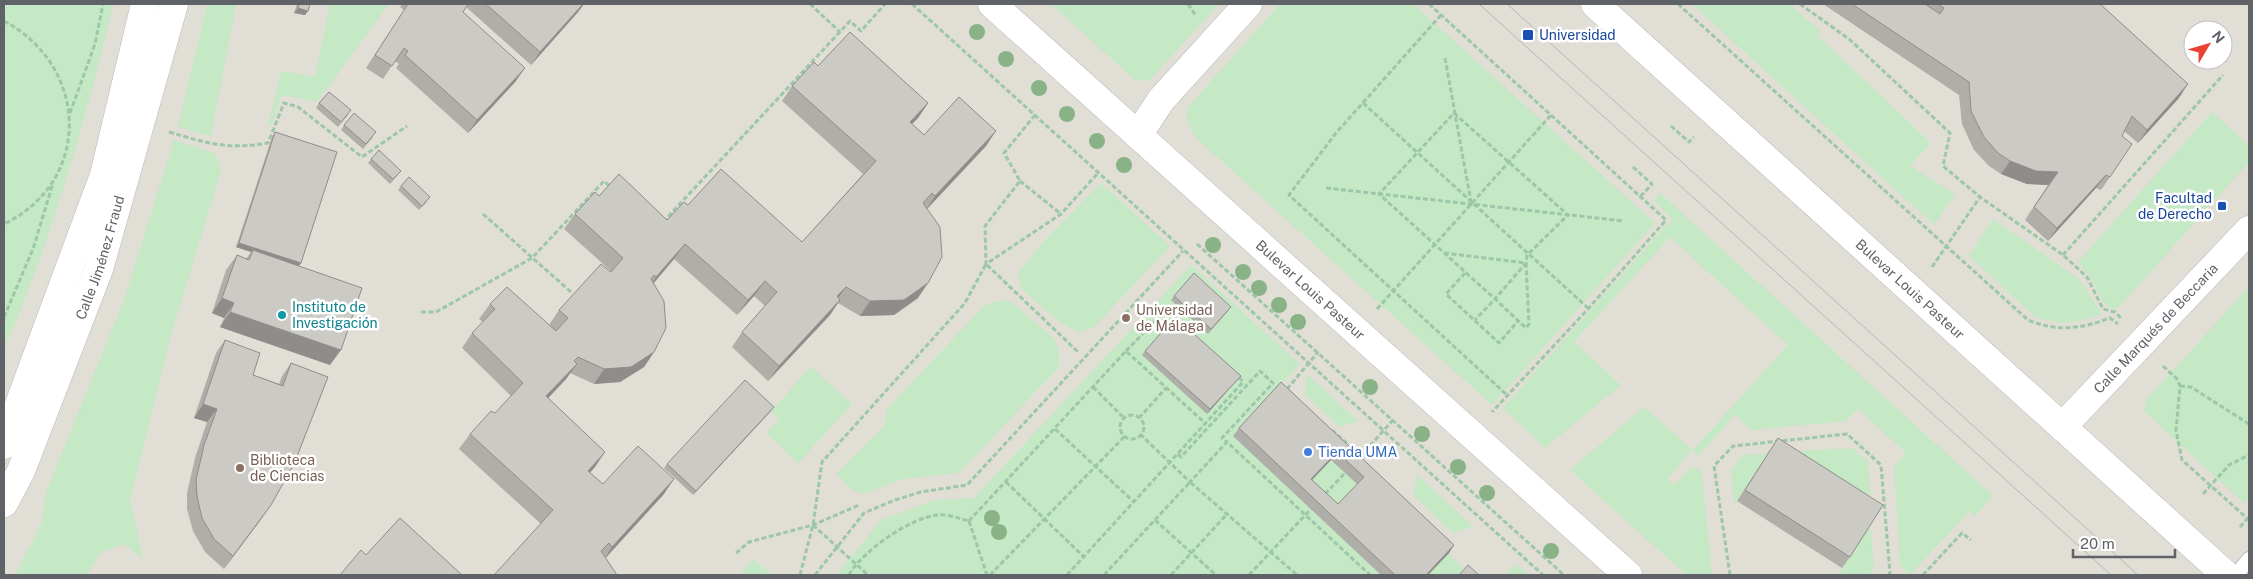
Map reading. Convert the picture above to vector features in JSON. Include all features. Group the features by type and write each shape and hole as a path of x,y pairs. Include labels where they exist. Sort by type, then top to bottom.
{"street":[{"name":"Calle Jiménez Fraud","path":"4,445 104,175 146,4"},
{"name":"Calle Jiménez Fraud","path":"4,503 20,471 99,269 174,4"},
{"name":"Bulevar Louis Pasteur","path":"992,4 1628,575"},
{"path":"1138,135 1161,100 1248,4"},
{"name":"Bulevar Louis Pasteur","path":"1595,4 2226,575"},
{"name":"Calle Marqués de Beccaria","path":"2062,427 2249,230"}],"lane":[{"path":"2236,575 2249,559"}],"path":[{"path":"69,114 95,44 103,4"},
{"path":"810,4 840,32"},
{"path":"656,230 850,22 861,31 885,4"},
{"path":"912,4 1543,575"},
{"path":"1429,4 1666,220 1588,309 1490,414"},
{"path":"1678,4 2028,320 2053,328 2071,329 2110,318 2177,379 2180,386 2176,431 2178,449 2182,460 2249,519 2240,527"},
{"path":"1800,4 1849,39 1950,133 1943,166 1980,197 2062,255 2087,277 2103,309 2114,312 2123,319"},
{"path":"1441,15 1336,133 1288,195 1508,396"},
{"path":"4,21 20,30 40,46 54,66 64,89 69,114 69,139 63,160 53,180 30,208 4,224"},
{"path":"1444,58 1472,203"},
{"path":"2062,255 2223,75"},
{"path":"165,131 208,144 244,148 268,143 284,103 298,107 362,157 407,126"},
{"path":"1363,103 1588,309"},
{"path":"1379,194 1454,113"},
{"path":"1454,113 1568,215"},
{"path":"1035,115 1004,153 1020,181 1061,214"},
{"path":"1375,311 1510,163 1551,115"},
{"path":"1671,126 1689,142 1697,132"},
{"path":"1633,167 1652,184 1640,197"},
{"path":"986,264 1061,214 1098,173"},
{"path":"4,317 33,249 53,180"},
{"path":"421,312 436,312 532,258 604,181 617,193"},
{"path":"800,575 813,525 822,462 966,303 986,264 985,226 1020,181"},
{"path":"1326,188 1624,221"},
{"path":"1379,194 1526,328 1528,324 1527,255 1568,215"},
{"path":"1932,267 1980,197"},
{"path":"483,214 571,292"},
{"path":"1197,244 1564,575"},
{"path":"815,575 864,514 895,500 921,492 967,485 1183,251"},
{"path":"1443,253 1526,263"},
{"path":"1475,320 1526,263"},
{"path":"986,264 1078,352"},
{"path":"1465,273 1446,294 1499,342 1518,321"},
{"path":"969,521 1167,309 1181,322"},
{"path":"1126,351 1206,424"},
{"path":"1293,394 1286,388 1318,352"},
{"path":"1178,454 1181,457 1260,371 1273,383 1222,438 1370,575"},
{"path":"1067,575 1243,382 1236,375"},
{"path":"2180,386 2191,387 2249,424"},
{"path":"1093,387 1124,418"},
{"path":"1139,418 1166,388"},
{"path":"1132,415 1139,418 1143,428 1140,434 1134,438 1125,436 1120,428 1124,418 1132,415"},
{"path":"1357,460 1393,420"},
{"path":"1327,425 1361,456"},
{"path":"1055,429 1134,502"},
{"path":"1140,434 1190,482 1297,575"},
{"path":"1730,575 1714,466 1733,446 1847,434 1881,465 1890,573 1888,575"},
{"path":"969,521 988,575 1125,436"},
{"path":"1106,575 1227,442"},
{"path":"2203,494 2230,465 2249,455"},
{"path":"1320,500 1345,473"},
{"path":"1006,482 1084,557"},
{"path":"736,552 749,542 813,525 859,505"},
{"path":"1249,575 1311,509"},
{"path":"1171,575 1228,514"},
{"path":"849,575 855,563 888,537 915,523 940,515 969,521"},
{"path":"1156,520 1216,575"},
{"path":"813,525 868,575"},
{"path":"1923,575 1962,533 1970,540"}],"shaded area":[{"name":"Universidad de Málaga","path":"4,4 2249,4 2249,575 4,575"}],"green space":[{"path":"4,4 113,4 66,180 37,266 4,350"},
{"path":"207,4 236,4 211,136 178,127"},
{"path":"330,4 389,4 317,102 282,95 271,126 268,125 281,71 315,77"},
{"path":"1051,4 1219,4 1149,81 1135,80"},
{"path":"1280,4 1413,4 1655,223 1492,405 1195,137 1187,120 1187,108"},
{"path":"1692,4 1790,4 1821,32 1817,35 1931,143 1910,166 1955,194 1934,225"},
{"path":"2212,112 2247,144 2249,141 2249,162 2119,307 2112,309 2103,303 2091,278 2078,262"},
{"path":"174,140 216,154 221,171 171,335 130,501 143,559 124,544 101,552 87,575 15,575 42,522 46,492 124,300"},
{"path":"1101,183 1170,246 1093,328 1080,333 1060,322 1022,290 1018,273 1042,243"},
{"path":"1660,193 1993,496 1974,517 1970,511 1910,575 1900,565 1894,467 1906,453 1858,409 1846,421 1751,430 1735,415 1698,456 1692,450 1668,478 1673,486 1693,466 1702,473 1712,575 1686,575 1570,470 1644,407 1693,450 1788,345 1670,237 1574,342 1621,385 1545,448 1503,408 1672,219 1654,200"},
{"path":"1993,219 2079,279 2102,314 2078,321 2061,323 2035,317 1969,256"},
{"path":"1191,265 1300,364 1276,390 1471,575 836,575 881,520 934,500 974,498"},
{"path":"2249,287 2249,497 2244,503 2144,411 2147,399"},
{"path":"1003,300 1011,302 1054,338 1059,350 1059,367 959,473 904,479 862,494 851,489 836,474 884,426 887,409 986,304"},
{"path":"811,367 852,404 798,463 766,433 779,419 771,411"},
{"path":"1307,374 1358,421 1340,427 1305,395"},
{"path":"1852,448 1868,462 1871,514 1775,452"},
{"path":"1768,453 1734,506 1731,470 1743,455"},
{"path":"1417,475 1473,526 1453,533 1413,495"},
{"path":"1870,524 1874,568 1869,575 1839,574"},
{"path":"753,559 773,575 739,575"},
{"path":"1516,564 1529,575 1505,575"}],"building":[{"path":"299,4 310,4 308,11 298,8"},
{"path":"408,4 468,4 463,12 525,68 477,120 405,55 408,51 404,48 392,66 375,55"},
{"path":"486,4 583,4 540,52"},
{"path":"1852,4 1925,4 1940,14 1944,8 1938,4 2100,4 2188,84 2147,130 2132,116 2122,136 2132,144 2110,177 2106,175 2057,228 2034,207 2058,172 2036,171 2010,161 1998,153 1984,137 1971,111 1969,82"},
{"path":"850,32 928,103 910,122 924,135 959,97 996,131 935,196 932,193 923,203 940,227 942,257 928,283 904,300 870,301 846,287 837,296 840,300 779,366 742,332 777,292 765,281 748,300 685,244 656,277 654,275 651,279 664,301 666,328 654,352 631,367 604,369 578,357 574,361 577,364 546,396 605,452 588,471 603,484 638,446 674,479 612,547 609,543 601,551 617,575 494,575 553,510 470,434 491,411 495,413 523,383 472,333 495,309 490,304 507,287 556,331 568,318 559,310 601,264 611,272 623,258 575,214 595,192 599,196 619,174 667,220 684,202 688,205 721,169 802,242 876,161 792,86 814,62 818,66"},
{"path":"329,92 351,110 341,122 319,103"},
{"path":"354,113 376,132 366,144 344,125"},
{"path":"275,132 337,152 301,263 239,243"},
{"path":"379,150 401,171 393,179 371,159"},
{"path":"409,177 430,197 422,206 401,186"},
{"name":"Instituto de Investigación","path":"253,250 362,288 341,350 230,312 234,303 222,298 237,255 249,260"},
{"path":"1194,273 1231,307 1211,329 1174,296"},
{"path":"1175,317 1241,376 1210,409 1145,351"},
{"name":"Biblioteca de Ciencias","path":"225,340 260,353 253,375 283,386 291,363 328,377 294,464 271,505 233,556 214,539 202,518 197,496 196,480 204,445 217,409 203,404"},
{"path":"745,380 774,407 696,491 667,464"},
{"path":"1281,382 1454,545 1426,575 1395,575 1239,428","holes":["1337,452 1364,477 1338,504 1311,479"]},
{"path":"1778,438 1883,505 1850,557 1745,490"},
{"path":"400,518 462,575 340,575 361,550 366,555"},
{"path":"1468,565 1479,575 1459,575"}],"tram line":[{"path":"1479,4 2111,575"},
{"path":"1507,4 2138,575"}],"place":[{"name":"Universidad","path":"1528,35"},
{"name":"Facultad de Derecho","path":"2222,206"},
{"name":"Instituto de Investigación","path":"282,315"},
{"name":"Universidad de Málaga","path":"1126,318"},
{"name":"Tienda UMA","path":"1308,452"},
{"name":"Biblioteca de Ciencias","path":"240,468"}]}
